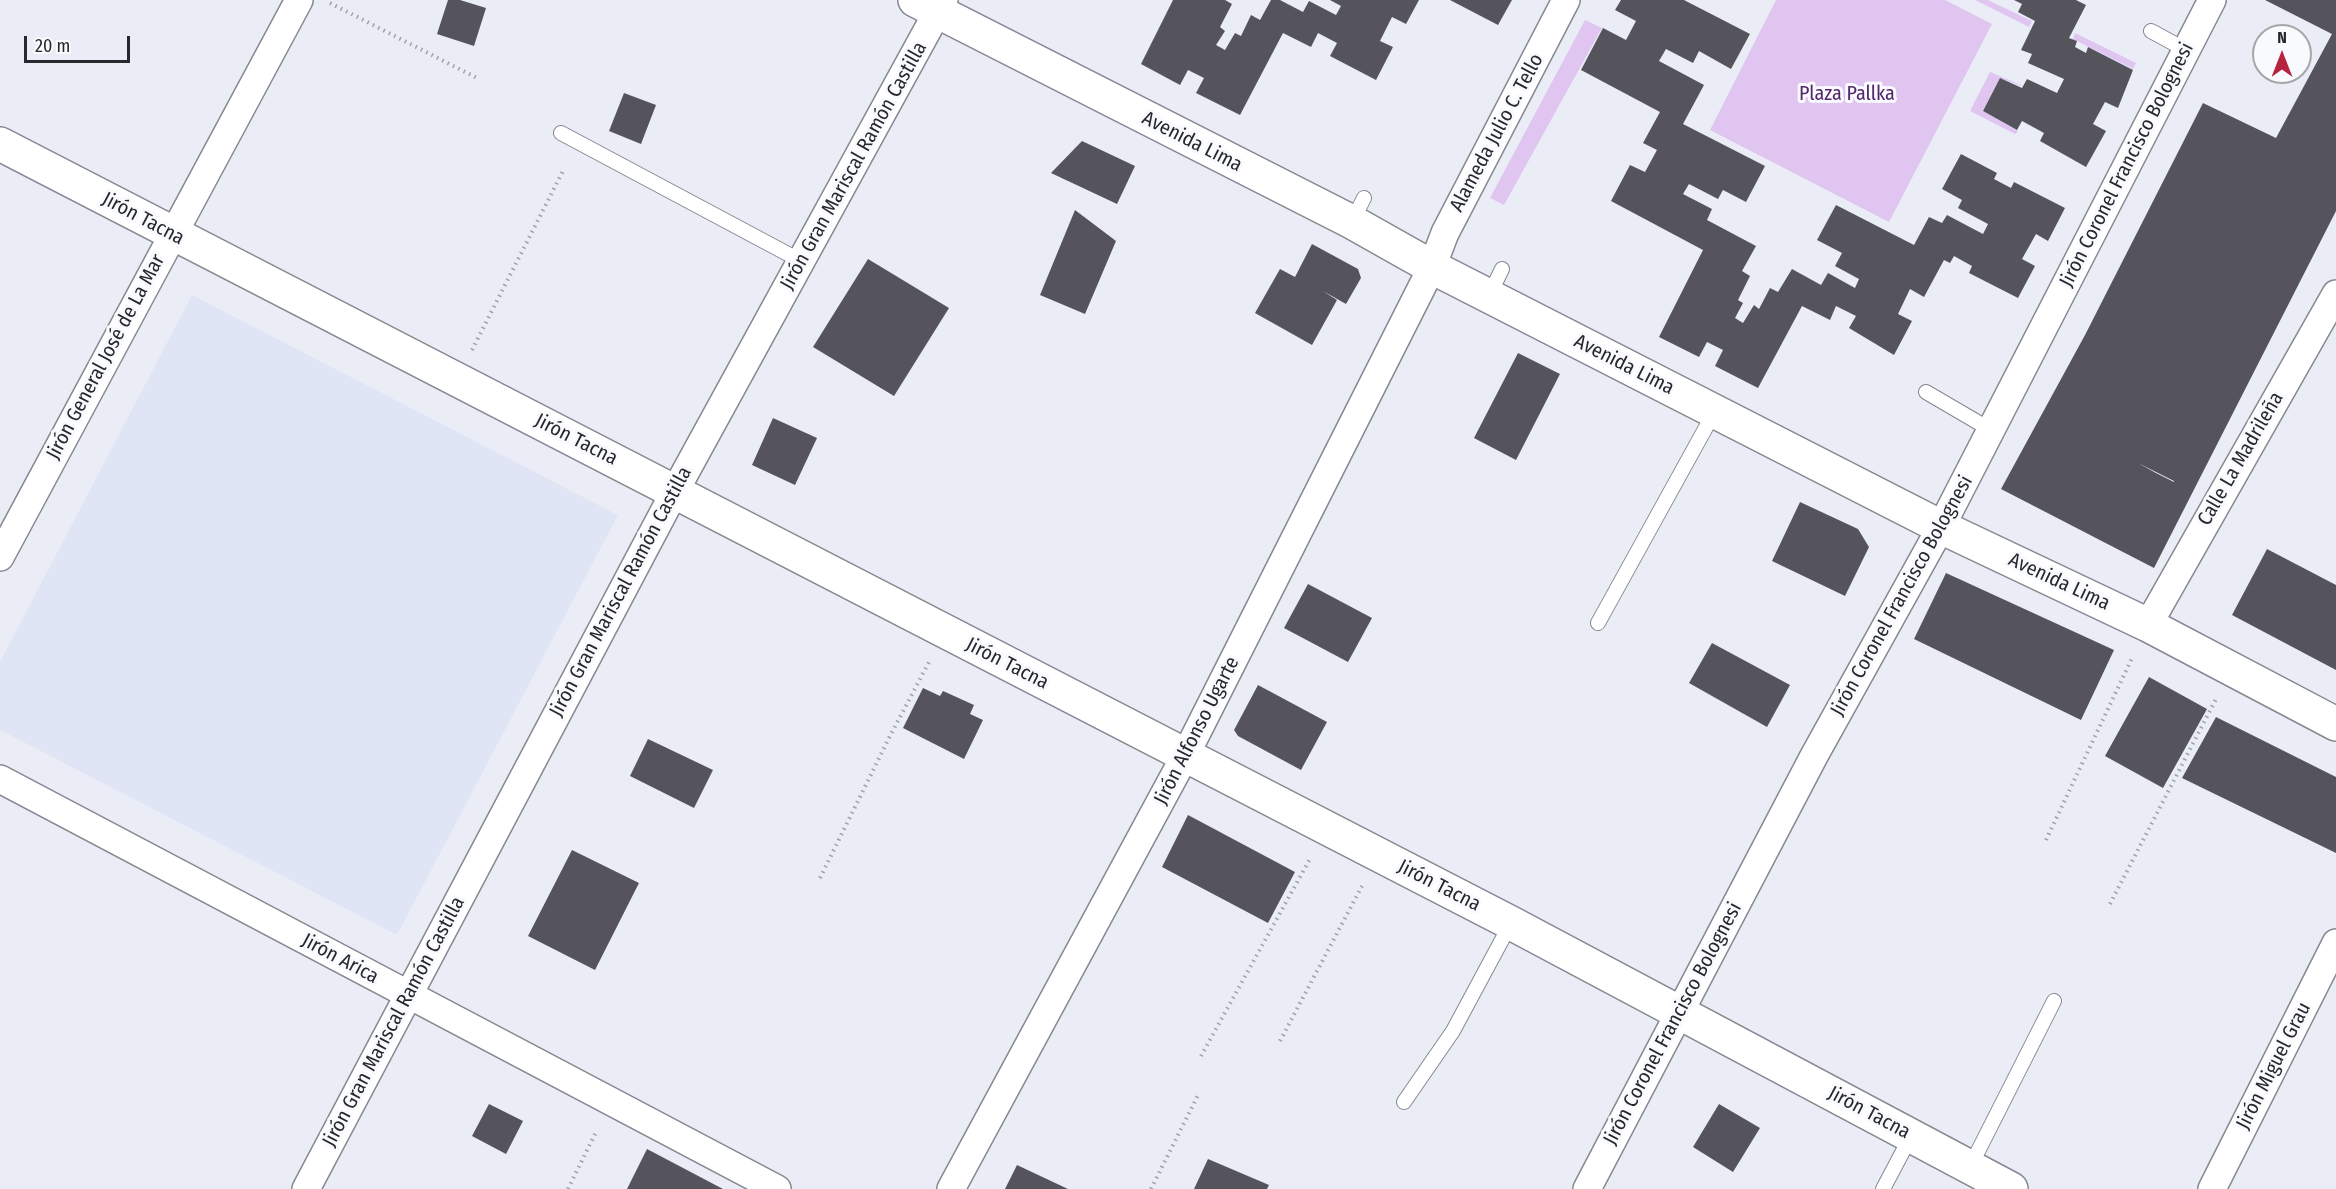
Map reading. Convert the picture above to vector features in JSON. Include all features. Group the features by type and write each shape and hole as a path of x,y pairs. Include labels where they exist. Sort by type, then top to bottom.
{"street":[{"name":"Jirón General José de La Mar","path":"0,556 171,234 299,0"},
{"name":"Alameda Julio C. Tello","path":"1432,267 1444,233 1566,0"},
{"name":"Jirón Coronel Francisco Bolognesi","path":"1587,1189 1677,1013 1814,756 1941,527 2212,0"},
{"name":"Avenida Lima","path":"932,4 1358,210 1432,267 1496,283 1715,411 1941,527 2148,625 2336,724"},
{"name":"Jirón Gran Mariscal Ramón Castilla","path":"306,1189 675,490 801,261 932,4"},
{"name":"Jirón Tacna","path":"0,144 1511,922 1677,1013 2011,1189"},
{"name":"Jirón Alfonso Ugarte","path":"951,1189 1185,756 1432,267"},
{"name":"Calle La Madrileña","path":"2148,625 2336,294"},
{"name":"Jirón Arica","path":"0,779 777,1189"},
{"name":"Jirón Miguel Grau","path":"2212,1189 2336,943"}],"lane":[{"path":"2151,31 2187,50"},
{"path":"561,133 801,261"},
{"path":"1926,392 1991,430"},
{"path":"1598,623 1715,411"},
{"path":"1404,1102 1453,1031 1511,922"},
{"path":"1970,1167 2054,1001"},
{"path":"1883,1189 1911,1136"}],"path":[{"path":"324,0 477,78"},
{"path":"458,379 564,169"},
{"path":"2046,840 2148,625"},
{"path":"820,878 890,736 945,632"},
{"path":"2110,904 2232,669"},
{"path":"1201,1056 1327,829"},
{"path":"1280,1041 1378,855"},
{"path":"1151,1189 1199,1093"},
{"path":"568,1189 612,1101"}],"shaded area":[{"path":"192,295 618,515 397,935 0,730 0,662"}],"green space":[{"name":"Plaza Pallka","path":"1776,0 1945,0 1992,24 1889,222 1710,130"},
{"path":"1975,0 1988,0 2032,21 2029,27"},
{"path":"1585,20 1602,28 1504,205 1490,198"},
{"path":"2075,33 2136,63 2133,69 2073,39"},
{"path":"1990,72 2021,85 2000,78 1983,111 2018,131 2015,134 1970,111"}],"building":[{"path":"448,0 460,0 486,8 474,46 437,34"},
{"path":"1173,0 1225,0 1232,4 1220,27 1225,31 1216,45 1225,50 1235,33 1241,36 1251,15 1260,20 1271,0 1280,0 1303,12 1309,1 1336,15 1341,6 1330,0 1419,0 1406,24 1392,17 1380,41 1393,47 1376,80 1330,56 1337,43 1318,33 1311,47 1283,33 1240,115 1196,93 1204,78 1188,70 1180,85 1141,64"},
{"path":"1450,0 1512,0 1498,25"},
{"path":"1621,0 1684,0 1750,34 1731,69 1699,51 1693,63 1666,49 1659,61 1704,85 1683,124 1765,166 1746,202 1723,190 1718,199 1689,184 1683,194 1712,209 1707,220 1756,246 1742,271 1750,276 1738,300 1743,303 1735,318 1743,323 1754,305 1759,309 1770,288 1778,292 1792,269 1821,285 1828,273 1855,288 1859,279 1835,266 1842,253 1817,240 1836,205 1914,245 1929,217 1942,223 1947,215 1983,234 1988,224 1958,208 1962,200 1942,189 1961,154 1997,173 1994,179 2011,188 2014,182 2065,208 2048,241 2036,234 2022,259 2035,266 2018,298 1969,273 1972,266 1954,256 1950,263 1944,260 1924,297 1910,289 1898,314 1912,321 1894,355 1849,328 1856,316 1836,306 1830,320 1802,306 1758,388 1715,366 1723,350 1707,342 1699,357 1659,337 1703,250 1611,201 1630,165 1645,172 1657,150 1643,143 1660,112 1581,70 1603,28 1626,40 1636,21 1615,10"},
{"path":"2014,0 2076,0 2086,5 2069,38 2077,41 2075,47 2086,53 2088,47 2133,70 2118,108 2105,102 2093,124 2106,131 2086,167 2040,141 2044,133 2022,121 2017,130 1983,111 2000,78 2022,88 2027,79 2057,93 2064,79 2028,63 2032,54 2021,50 2035,21 2018,12 2022,4"},
{"path":"2265,0 2336,0 2336,211 2154,568 2001,489 2085,335 2203,103 2276,138 2305,84 2312,84 2312,71 2332,34"},
{"path":"624,93 656,105 641,144 609,131"},
{"path":"1082,141 1135,166 1117,204 1051,173"},
{"path":"1075,210 1116,241 1085,314 1040,295"},
{"path":"1312,244 1358,269 1361,278 1346,304 1323,291 1337,300 1312,345 1255,313 1280,269 1295,277"},
{"path":"868,259 949,308 894,396 813,347"},
{"path":"1518,353 1560,374 1516,460 1474,438"},
{"path":"773,418 817,438 795,485 752,465"},
{"path":"1800,502 1858,529 1869,547 1845,596 1772,561"},
{"path":"2267,549 2336,585 2336,670 2232,615"},
{"path":"1946,573 2114,650 2081,720 1914,639"},
{"path":"1308,584 1372,618 1348,662 1284,628"},
{"path":"1712,643 1790,685 1767,727 1689,683"},
{"path":"2149,677 2207,709 2163,788 2105,756"},
{"path":"1258,685 1327,722 1301,770 1238,736 1234,730"},
{"path":"923,688 940,696 943,691 974,705 970,714 983,720 964,759 903,728"},
{"path":"2216,717 2336,777 2336,853 2182,778"},
{"path":"648,739 713,770 694,808 630,776"},
{"path":"1188,815 1295,872 1268,923 1162,867"},
{"path":"572,850 639,883 595,970 528,936"},
{"path":"489,1104 523,1121 506,1154 472,1136"},
{"path":"1719,1104 1760,1128 1733,1172 1693,1147"},
{"path":"647,1149 723,1189 627,1189"},
{"path":"1208,1159 1269,1185 1267,1189 1194,1189"},
{"path":"1017,1165 1068,1189 1005,1189"}]}
